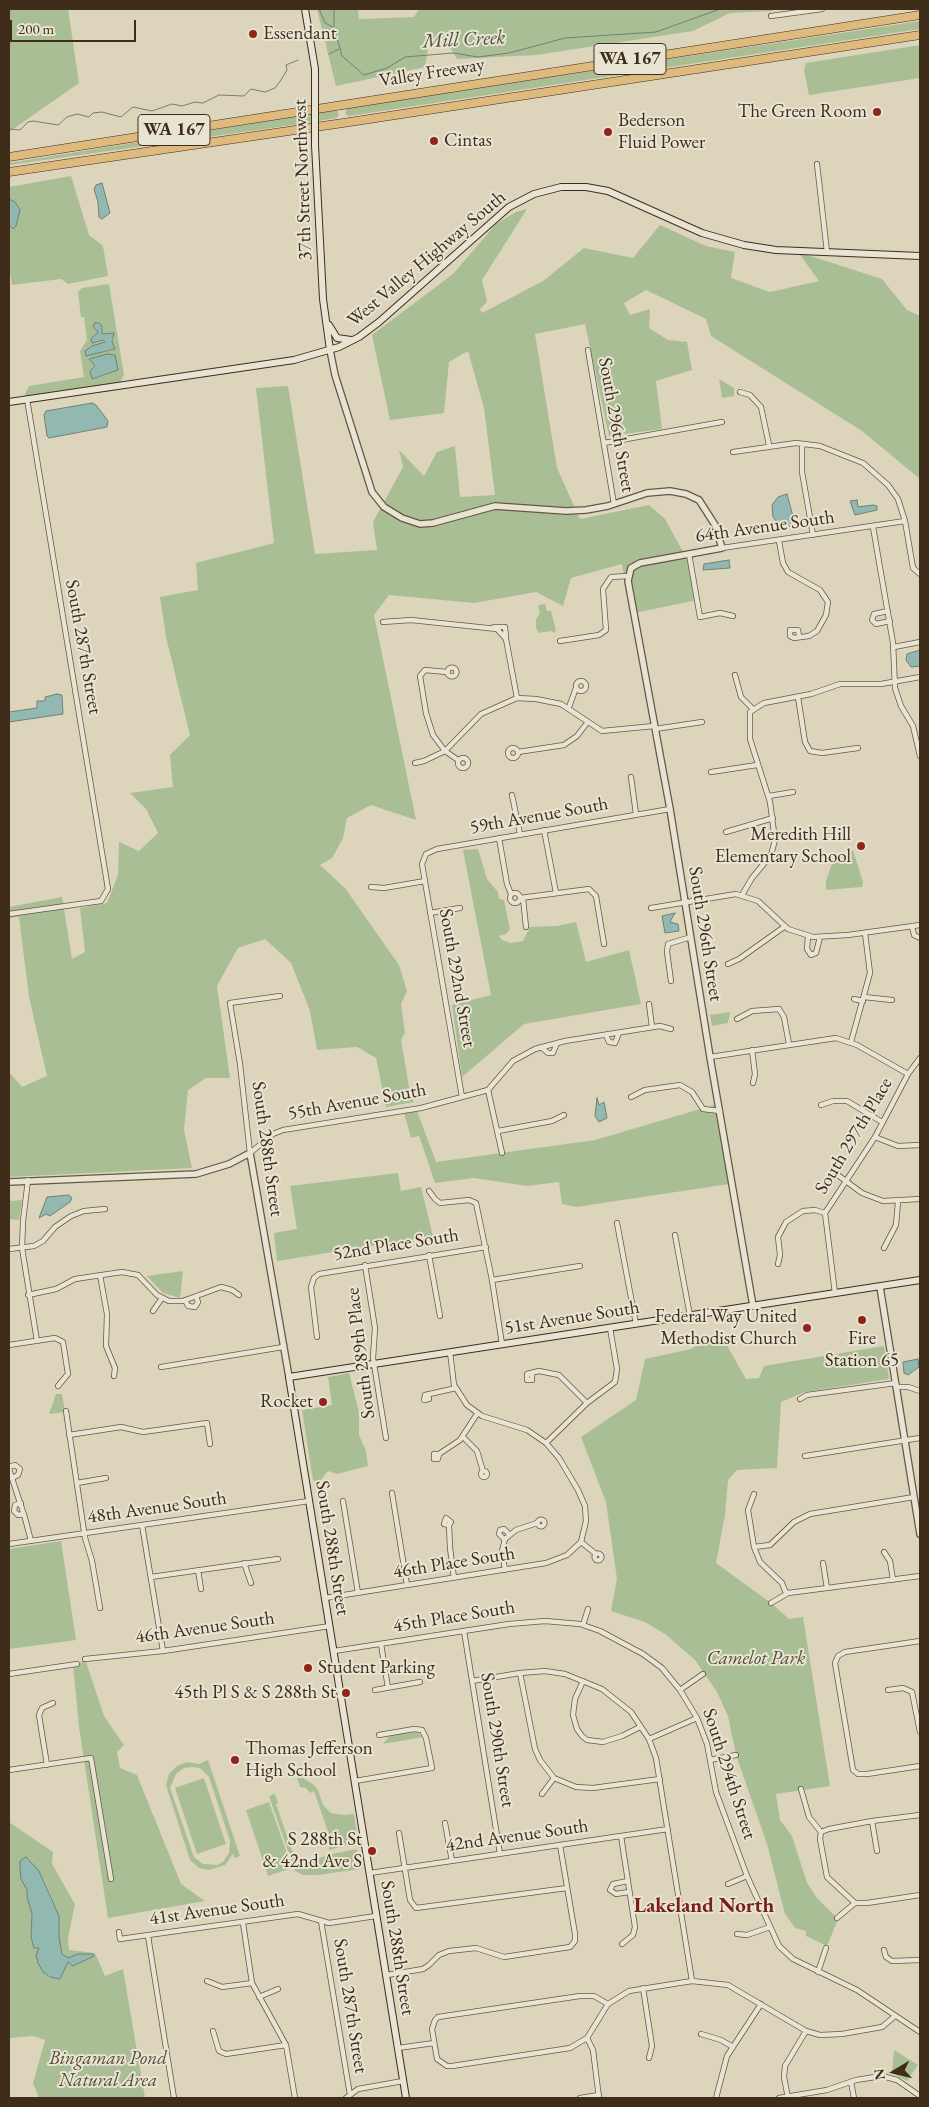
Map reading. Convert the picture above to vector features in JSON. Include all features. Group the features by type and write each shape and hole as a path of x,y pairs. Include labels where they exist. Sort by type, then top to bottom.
{"highway":[{"name":"Valley Freeway","path":"9,157 920,15"},
{"name":"Valley Freeway","path":"9,172 343,124 920,35"}],"main road":[{"name":"37th Street Northwest","path":"305,9 315,69 317,215 330,350"},
{"name":"West Valley Highway South","path":"9,402 260,365 330,350 358,338 434,275 504,211 530,195 555,188 579,186 602,190 702,233 737,244 776,250 920,256"},
{"path":"326,320 337,338 346,340 358,338"},
{"name":"51st Avenue South","path":"288,1377 920,1280"},
{"name":"South 288th Street","path":"288,1377 406,2098"}],"street":[{"path":"771,16 822,9"},
{"path":"817,164 827,252"},
{"path":"330,350 372,492 384,507 410,522 433,524 495,506 566,512 614,504 647,493 673,491 696,498 709,512 717,529 722,548"},
{"name":"South 296th Street","path":"588,350 614,504"},
{"path":"740,392 750,395 761,407 769,445"},
{"name":"South 287th Street","path":"9,914 94,902 104,898 108,887 27,399"},
{"path":"604,443 722,422"},
{"path":"802,444 802,472 813,535"},
{"path":"732,452 769,445 802,444 820,446 863,463 878,475 894,493 905,521 913,568 920,574"},
{"name":"64th Avenue South","path":"628,576 631,568 643,562 722,548 905,521"},
{"path":"873,527 894,647 895,682 901,706 913,726 920,756"},
{"path":"779,541 783,563 788,572 820,590 828,602 818,630 809,636 799,636"},
{"path":"689,554 700,616 720,613 734,616"},
{"path":"560,641 599,634 606,630 603,589 611,577 628,576"},
{"name":"South 296th Street","path":"628,576 670,809 753,1306"},
{"path":"888,612 874,614 872,619 876,624 890,622"},
{"path":"383,622 411,620 505,627 517,698"},
{"path":"493,627 500,631 506,639"},
{"path":"894,647 920,642"},
{"path":"447,672 425,670 420,676 429,726 433,735 445,751 458,760"},
{"path":"736,675 741,697 753,709"},
{"path":"742,895 774,850 775,836 768,796 757,765 748,724 749,715 753,709 764,703 798,697 844,683 895,682 920,677"},
{"path":"568,707 576,688"},
{"path":"798,697 805,742 810,751 822,753 858,748"},
{"path":"415,763 429,760 445,751 481,714 517,698 549,701 568,707 602,731 654,728 702,722"},
{"path":"518,752 564,745 577,736 587,722"},
{"path":"711,772 757,765"},
{"path":"630,777 636,814"},
{"path":"768,796 793,792"},
{"path":"512,795 520,834"},
{"name":"59th Avenue South","path":"422,864 426,854 430,851 670,809"},
{"path":"726,832 773,818"},
{"path":"544,830 556,893"},
{"path":"499,838 512,903 518,902 521,898 581,890 592,891 596,896 604,944"},
{"name":"South 292nd Street","path":"422,864 462,1097"},
{"path":"371,886 384,888 425,881"},
{"path":"511,894 518,894 521,898 526,927"},
{"path":"651,908 725,894 742,895 758,901 784,926 808,936 864,934 920,925"},
{"path":"430,913 460,908"},
{"path":"728,964 739,959 784,926"},
{"path":"912,926 914,935 920,938"},
{"path":"851,1042 870,970 864,934"},
{"path":"808,936 807,949 811,955 816,953 820,937"},
{"path":"671,981 667,952 668,944 691,937"},
{"name":"South 288th Street","path":"280,996 230,1003 240,1064 250,1153 288,1377"},
{"path":"854,999 892,1000"},
{"path":"649,1004 652,1028"},
{"path":"737,1019 752,1011 779,1009 784,1017 789,1044"},
{"path":"502,1153 488,1090 513,1061 542,1047 557,1043 664,1026 671,1029"},
{"path":"606,1035 609,1042 615,1043 619,1033"},
{"path":"710,1057 831,1038 851,1042 908,1074"},
{"path":"542,1047 548,1053 552,1053 557,1043"},
{"path":"752,1050 755,1074 753,1083"},
{"name":"South 297th Place","path":"835,1293 825,1213 875,1137 908,1074 920,1058"},
{"path":"631,1098 645,1090 680,1085 692,1092 703,1109 720,1111"},
{"name":"55th Avenue South","path":"9,1182 196,1174 229,1164 250,1153 272,1134 283,1130 421,1108 488,1090"},
{"path":"821,1105 833,1101 847,1101 882,1122"},
{"path":"498,1130 552,1121 564,1115"},
{"path":"875,1137 898,1146 920,1145"},
{"path":"835,1173 862,1193 883,1201 898,1202 920,1199"},
{"path":"28,1180 22,1248 28,1296 37,1341"},
{"path":"429,1191 435,1199 442,1203 474,1201 486,1247 502,1344"},
{"path":"884,1248 896,1225 898,1202"},
{"path":"9,1249 39,1244 55,1227 71,1216 84,1211 105,1209"},
{"path":"778,1264 780,1255 778,1237 786,1222 803,1211 815,1210 825,1213"},
{"path":"618,1223 636,1324"},
{"path":"675,1235 690,1316"},
{"name":"52nd Place South","path":"317,1337 311,1290 314,1278 324,1272 486,1247"},
{"path":"429,1255 440,1316"},
{"name":"South 289th Place","path":"365,1265 375,1328 374,1364 386,1438"},
{"path":"492,1280 580,1266"},
{"path":"28,1296 51,1291 75,1279 122,1272 138,1275 162,1298 177,1302 221,1287 232,1290 239,1295"},
{"path":"100,1275 107,1314 106,1346 115,1368 114,1376"},
{"path":"880,1286 920,1534"},
{"path":"185,1300 188,1306 195,1308 198,1302 196,1296"},
{"path":"154,1311 162,1298"},
{"path":"546,1443 587,1403 615,1382 617,1370 610,1328"},
{"path":"9,1345 58,1339 64,1345 68,1371 67,1378 58,1386"},
{"path":"161,1368 283,1346"},
{"path":"450,1352 456,1388 467,1405 477,1414 519,1426 546,1443 559,1458 584,1502 586,1521 580,1542 596,1554"},
{"path":"532,1374 544,1371 559,1374 587,1403"},
{"path":"800,1399 807,1395 896,1385 908,1386 920,1392"},
{"path":"428,1395 456,1388"},
{"path":"66,1411 84,1534 92,1561 100,1608"},
{"path":"438,1454 462,1437 477,1414"},
{"path":"69,1435 121,1427 143,1432 207,1423 210,1444"},
{"path":"462,1437 477,1451 483,1471"},
{"path":"805,1456 920,1438"},
{"path":"12,1478 18,1475 20,1469 15,1465 9,1468 12,1478 21,1503 30,1541"},
{"path":"77,1483 106,1478"},
{"path":"392,1493 407,1585"},
{"path":"754,1494 748,1510 754,1547 760,1562 782,1583 785,1591 788,1593"},
{"path":"754,1547 770,1545 794,1522 810,1514 914,1497"},
{"path":"343,1500 358,1593"},
{"name":"48th Avenue South","path":"9,1544 309,1501"},
{"path":"21,1503 15,1505 14,1511 18,1515 24,1514"},
{"path":"505,1570 502,1550 507,1537 520,1528 537,1523"},
{"path":"142,1525 163,1651"},
{"path":"449,1526 454,1578"},
{"name":"46th Place South","path":"325,1598 505,1570 561,1559 580,1542"},
{"path":"884,1552 890,1561 893,1580"},
{"path":"151,1577 278,1559"},
{"path":"244,1563 251,1583"},
{"path":"824,1564 827,1588"},
{"path":"198,1570 202,1589"},
{"path":"771,1602 788,1593 920,1576"},
{"path":"581,1625 588,1609"},
{"name":"45th Place South","path":"334,1651 536,1621 581,1625"},
{"name":"South 294th Street","path":"581,1625 622,1640 662,1668 680,1690 697,1718 710,1760 716,1792 747,1876 779,1946 786,1954 818,1972 857,1990 920,2032"},
{"name":"46th Avenue South","path":"85,1659 163,1651 330,1626"},
{"name":"South 290th Street","path":"464,1631 500,1854"},
{"path":"920,1641 847,1651 838,1656 835,1661 851,1764 855,1772 871,1774 920,1766"},
{"path":"381,1644 388,1688"},
{"path":"9,1674 77,1664"},
{"path":"472,1682 520,1673 544,1671 565,1674 602,1689 631,1712 649,1739 660,1779 692,1980"},
{"path":"520,1673 535,1749 540,1760 554,1778 576,1787 593,1788 660,1779"},
{"path":"680,1690 703,1674"},
{"path":"583,1681 573,1709 574,1722 582,1736 596,1742 622,1736 640,1727"},
{"path":"375,1690 420,1682"},
{"path":"888,1690 909,1689 914,1696 920,1732"},
{"path":"47,1765 40,1715 42,1708 54,1703"},
{"path":"649,1739 697,1718"},
{"path":"355,1780 432,1768 426,1738 419,1729 379,1735"},
{"path":"710,1760 736,1755"},
{"path":"9,1770 91,1758 111,1879"},
{"path":"542,1794 554,1778"},
{"path":"801,1789 809,1817 821,1832 820,1844 827,1877 855,1903"},
{"path":"821,1832 872,1821 920,1815"},
{"path":"872,1821 877,1851"},
{"path":"445,1823 452,1861"},
{"name":"42nd Avenue South","path":"370,1873 668,1829"},
{"path":"398,1833 410,1900 414,1907 423,1909 567,1888"},
{"path":"621,1836 634,1931 631,1937 622,1944"},
{"path":"387,1975 423,1969 439,1955 449,1951 476,1948 504,1957 564,1948 573,1944 575,1934 560,1845"},
{"path":"728,1884 747,1876"},
{"path":"628,1881 613,1884 610,1890 616,1894 630,1892"},
{"path":"836,1918 855,1903 920,1895"},
{"name":"41st Avenue South","path":"119,1932 120,1939 298,1914 333,1923 376,1916"},
{"name":"South 287th Street","path":"321,1921 348,2097"},
{"path":"242,1923 252,1983 286,2045 295,2098"},
{"path":"737,1934 747,1935 770,1927"},
{"path":"148,1936 174,2098"},
{"path":"818,1972 826,1948"},
{"path":"884,1950 886,1957 892,1961 920,1960"},
{"path":"608,2004 594,1996 580,1996 441,2016 434,2020 434,2042 437,2059 447,2066 570,2048 587,2038 608,2004 629,1991 692,1980 728,1985 806,2031 825,2036 882,2027 895,2016"},
{"path":"207,1981 222,1987 252,1983"},
{"path":"643,1988 652,2046 649,2058"},
{"path":"260,1997 278,1989"},
{"path":"716,2098 722,2071 733,2047 762,2004"},
{"path":"788,2097 784,2077 785,2066 806,2031"},
{"path":"213,2032 217,2047 222,2054 286,2045"},
{"path":"701,2034 721,2040 733,2047"},
{"path":"580,2098 599,2097 593,2050 587,2038"},
{"path":"398,2048 434,2042"},
{"path":"779,2098 827,2090 874,2076 886,2076 897,2080 920,2096"},
{"path":"348,2097 358,2088 403,2081"},
{"path":"851,2082 854,2098"},
{"path":"911,2098 915,2092"}],"green space":[{"path":"9,9 68,9 79,83 9,132"},
{"path":"317,9 358,9 359,19 414,17 419,9 777,9 730,13 693,31 536,55 457,59 450,47 428,49 425,67 336,86"},
{"path":"920,21 920,29 362,114 348,116 345,113 347,108"},
{"path":"920,45 920,78 809,95 804,70 806,63"},
{"path":"337,110 339,116 336,118 307,123 9,165 9,163"},
{"path":"71,176 89,235 103,246 108,276 68,284 61,279 12,285 9,265 9,187"},
{"path":"527,209 482,280 487,302 480,309 482,313 543,281 584,248 633,258 660,225 706,246 735,252 731,278 770,292 819,281 798,252 882,279 907,310 920,316 920,479 862,431 711,336 706,319 646,290 624,303 630,315 650,309 649,328 668,340 687,342 692,370 656,381 662,429 609,436 585,324 535,334 557,468 580,519 649,505 665,519 681,548 686,554 689,554 697,600 630,614 622,564 571,578 563,606 536,592 474,603 389,595 374,615 416,820 371,805 347,818 343,838 332,858 320,865 345,888 399,965 407,991 401,1004 405,1033 401,1040 409,1087 414,1102 386,1107 376,1058 357,1047 317,1050 310,1011 291,963 265,939 238,948 217,986 230,1078 206,1078 188,1090 184,1130 192,1168 9,1177 9,1072 22,1087 47,1076 29,997 19,917 9,918 9,907 62,897 72,959 85,952 80,908 107,903 118,875 119,842 139,851 158,833 146,809 130,793 173,787 170,755 190,735 166,637 160,597 198,590 196,563 274,543 256,388 288,386 315,554 377,550 373,522 403,467 399,450 424,476 437,452 455,446 460,497 495,495 484,408 468,351 449,362 444,413 390,420 372,335 453,274 496,224 516,212"},
{"path":"109,284 124,375 120,383 24,396 29,386 84,377 80,351 87,340 84,317 81,317 78,292 82,288","holes":["97,328 102,333 109,333 114,337 111,351 93,353 99,344 105,342 103,340 92,343 91,339 98,333","92,358 109,374 92,379 90,371 95,366 89,359"]},
{"path":"719,379 734,388 734,396 722,398"},
{"path":"545,604 547,611 551,611 556,630 554,633 551,631 539,633 536,628 536,619 540,614 538,605"},
{"path":"478,849 487,879 498,892 499,899 504,900 510,929 506,934 499,936 502,940 510,943 523,941 530,927 557,926 576,922 586,962 629,950 641,1004 524,1024 462,1077 452,1005 491,995 463,850"},
{"path":"853,850 863,882 862,887 826,890 826,881 831,866 836,859"},
{"path":"730,1012 728,1023 712,1026 710,1015"},
{"path":"714,1105 729,1184 576,1207 562,1204 559,1182 527,1186 474,1178 435,1183 419,1136 411,1138 404,1113 417,1111 436,1162 595,1140"},
{"path":"398,1173 401,1191 421,1187 433,1236 277,1261 274,1233 297,1229 290,1186"},
{"path":"9,1196 11,1201 22,1200 19,1220 9,1219"},
{"path":"183,1271 180,1298 163,1293 147,1276"},
{"name":"Camelot Park","path":"725,1342 746,1379 759,1378 764,1366 884,1346 889,1379 805,1392 781,1402 777,1468 737,1470 728,1480 725,1515 716,1563 771,1603 789,1619 803,1617 830,1786 776,1794 780,1820 792,1836 807,1883 817,1898 838,1919 827,1946 806,1936 806,1931 795,1928 785,1914 767,1844 736,1755 728,1716 717,1692 695,1660 665,1634 645,1622 611,1611 617,1579 606,1502 581,1437 636,1400 645,1359 691,1349 696,1346"},
{"path":"349,1373 359,1412 359,1435 366,1451 368,1466 337,1474 328,1471 318,1483 313,1480 302,1410 332,1405 328,1377"},
{"path":"56,1394 62,1394 65,1412 49,1414"},
{"path":"61,1541 76,1640 9,1649 9,1549"},
{"path":"85,1659 104,1716 124,1745 117,1752 120,1768 137,1775 181,1884 205,1901 108,1918 79,1727 73,1665 79,1664"},
{"path":"417,1732 423,1737 383,1744 390,1735"},
{"path":"208,1760 240,1856 235,1858 233,1854 225,1865 209,1870 199,1868 190,1860 166,1785 169,1774 177,1766 187,1762 199,1764","holes":["184,1768 200,1768 209,1777 230,1841 229,1853 223,1862 217,1865 203,1864 194,1857 170,1788 176,1774"]},
{"path":"296,1774 313,1784 318,1790 323,1805 331,1813 354,1814 358,1842 329,1850 329,1847 333,1846 314,1791 310,1793 306,1788 300,1787"},
{"path":"204,1778 226,1844 197,1854 175,1788"},
{"path":"275,1794 278,1803 276,1804 295,1859 298,1858 305,1863 332,1854 357,1849 360,1869 318,1875 303,1875 295,1871 269,1796"},
{"path":"269,1802 292,1868 268,1876 246,1810"},
{"name":"Bingaman Pond Natural Area","path":"9,1822 53,1852 52,1864 75,1904 68,1938 69,1950 95,1953 105,1976 123,1969 145,2098 39,2098 33,2083 45,2040 33,2036 10,2038 9,2043","holes":["44,1880 59,1916 59,1936 62,1954 68,1958 78,1954 94,1955 74,1966 68,1962 60,1979 49,1977 43,1972 39,1947 34,1948 31,1937 32,1914 27,1890"]},
{"path":"894,2050 918,2065 907,2081 892,2073"}],"water":[{"path":"102,183 110,213 102,219 99,217 98,202 94,189 96,185"},
{"path":"9,199 15,202 20,210 16,226 13,229 9,225"},
{"path":"95,323 99,323 102,326 102,334 114,333 112,342 115,349 86,356 85,351 92,346 105,342 103,340 92,343 91,339 98,332 93,326"},
{"path":"107,354 115,355 118,370 92,379 90,371 95,366 89,359"},
{"path":"92,403 96,405 108,421 107,427 49,438 47,436 44,415 46,411"},
{"path":"787,494 795,524 783,529 773,517 772,505 778,497"},
{"path":"857,500 858,507 873,505 877,506 877,510 855,515 850,501"},
{"path":"729,560 730,568 703,570 704,564"},
{"path":"920,650 920,666 911,667 906,660 907,654"},
{"path":"57,694 62,695 63,714 9,722 9,712 37,708 37,701 45,701 45,697"},
{"path":"675,913 670,922 678,924 679,931 665,933 662,916"},
{"path":"597,1098 599,1105 604,1102 607,1118 599,1122 595,1116"},
{"path":"69,1195 72,1198 70,1202 50,1216 46,1214 39,1218 47,1197"},
{"path":"918,1359 919,1367 908,1375 904,1373 903,1362"},
{"path":"26,1857 39,1871 59,1916 59,1936 62,1954 68,1958 78,1954 93,1954 94,1956 73,1966 68,1962 60,1979 50,1977 43,1972 38,1963 36,1955 39,1948 34,1948 31,1937 32,1914 27,1890 21,1879 20,1861"}],"waterway":[{"path":"319,9 325,23 333,27"},
{"name":"Mill Creek","path":"334,9 334,27 342,56 364,75 387,68 405,57 453,53 478,57 509,53 565,38 656,32 720,9"},
{"path":"329,54 339,49"},
{"name":"Mill Creek","path":"9,129 20,130 28,122 33,121 58,125 67,117 77,114 89,117 93,113 102,112 121,117 133,107 152,111 172,104 182,106 195,102 203,103 219,95 244,96 251,89 265,92 275,88 287,70 286,65 298,60"}],"place":[{"name":"Essendant","path":"253,34"},
{"name":"The Green Room","path":"877,112"},
{"name":"Bederson Fluid Power","path":"608,132"},
{"name":"Cintas","path":"434,141"},
{"name":"Meredith Hill Elementary School","path":"861,846"},
{"name":"Fire Station 65","path":"862,1320"},
{"name":"Federal Way United Methodist Church","path":"807,1328"},
{"name":"Rocket","path":"323,1402"},
{"name":"Student Parking","path":"308,1668"},
{"name":"45th Pl S & S 288th St","path":"346,1693"},
{"name":"Thomas Jefferson High School","path":"235,1760"},
{"name":"S 288th St & 42nd Ave S","path":"372,1851"}],"district":[{"name":"Lakeland North","path":"704,1906"}]}
